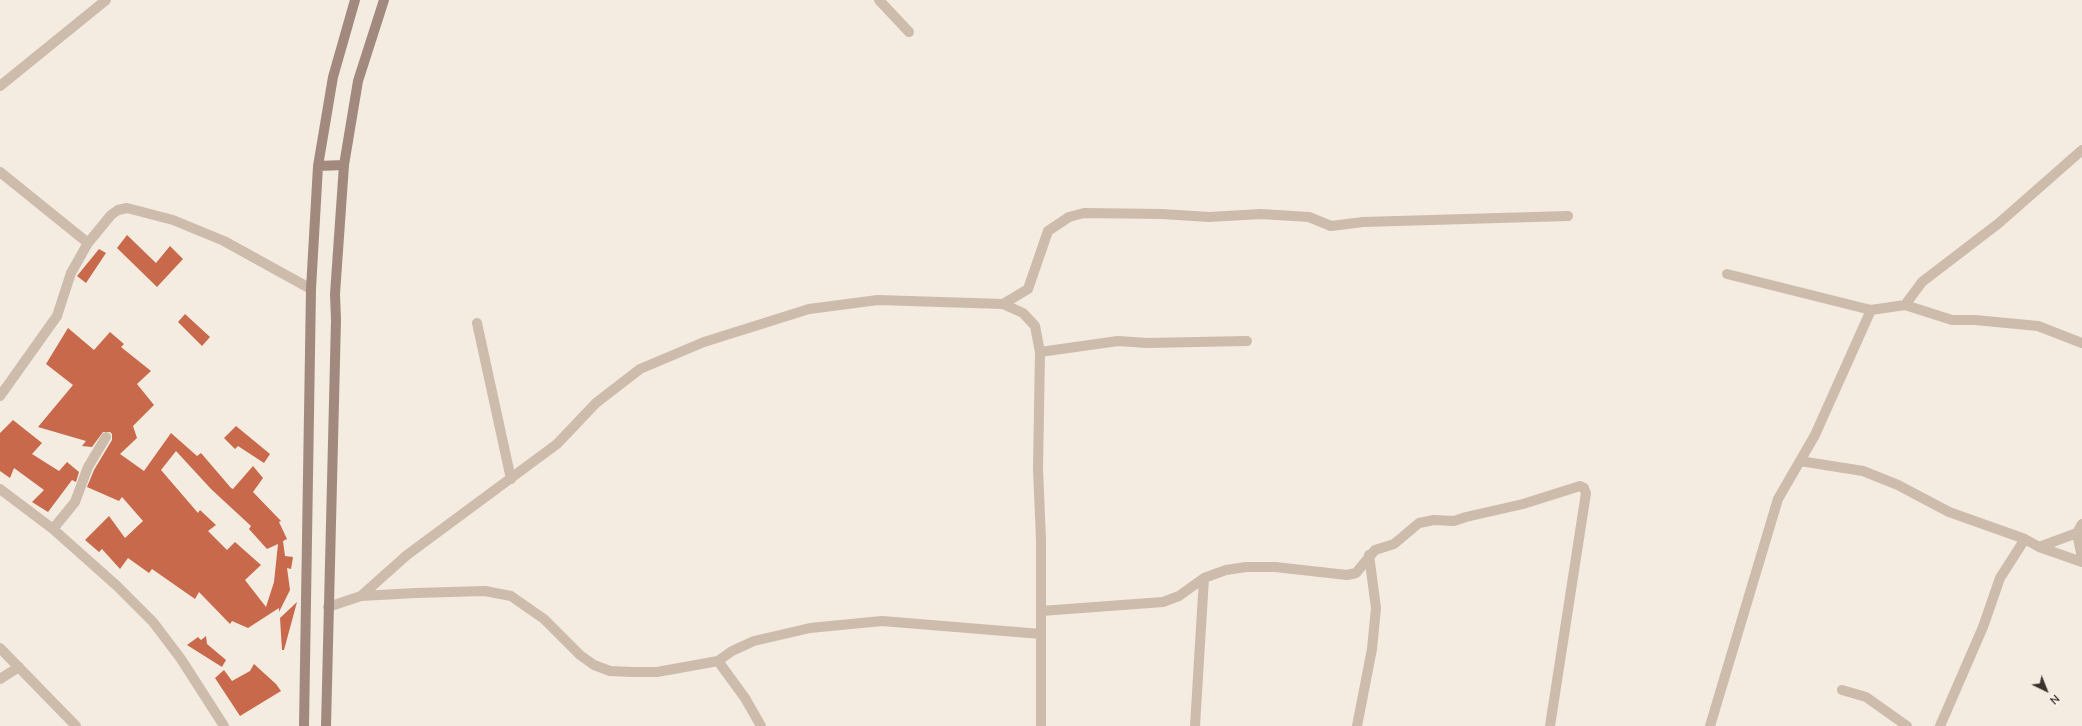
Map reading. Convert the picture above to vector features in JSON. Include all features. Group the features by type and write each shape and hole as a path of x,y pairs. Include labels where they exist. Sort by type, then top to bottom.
{"street":[{"path":"0,86 106,0"},
{"path":"304,726 311,289 318,166 334,77 355,0"},
{"path":"326,726 335,294 344,166 358,81 384,0"},
{"path":"879,0 909,32"},
{"path":"1905,306 1922,282 1999,223 2082,150"},
{"path":"318,166 344,166"},
{"path":"0,172 88,243"},
{"path":"0,396 54,322 62,306 71,273 88,243 111,215 118,210 127,208 173,220 224,241 311,289"},
{"path":"1003,304 1028,288 1048,231 1069,217 1084,213 1162,214 1209,218 1261,214 1309,217 1331,226 1363,222 1568,216"},
{"path":"1727,274 1871,310 1905,306 1952,320 1975,320 2038,326 2082,343"},
{"path":"361,596 407,555 512,479 557,444 596,403 640,369 704,342 809,309 878,300 1003,304 1023,313 1035,326 1040,352 1038,469 1041,540 1041,726"},
{"path":"1710,726 1778,499 1815,435 1871,310"},
{"path":"477,323 512,479"},
{"path":"1040,352 1118,341 1147,343 1247,341"},
{"path":"53,529 75,502 88,467 106,437"},
{"path":"1800,461 1864,471 1898,485 1949,512 2025,539 2040,547 2082,562"},
{"path":"1041,611 1163,602 1179,596 1204,578 1226,570 1246,567 1282,568 1347,576 1356,573 1370,554 1379,548 1394,544 1418,523 1434,520 1454,521 1523,504 1575,486 1584,488 1586,493 1550,726"},
{"path":"0,489 53,529 117,586 153,622 181,659 224,726"},
{"path":"2040,547 2077,533 2082,524"},
{"path":"2077,533 2082,558"},
{"path":"1940,726 1983,628 2000,578 2025,539"},
{"path":"1357,726 1372,649 1376,608 1370,554"},
{"path":"1196,726 1204,578"},
{"path":"328,607 361,596 441,591 485,591 511,596 544,619 580,654 594,665 610,670 657,672 718,662 732,651 754,641 810,628 882,621 1041,634"},
{"path":"0,648 76,726"},
{"path":"718,662 745,698 761,726"},
{"path":"0,679 19,667"},
{"path":"1842,690 1866,697 1907,726"}],"building":[{"path":"127,235 156,263 170,246 183,259 157,287 117,248"},
{"path":"99,249 106,253 86,283 77,276"},
{"path":"185,314 210,337 202,346 178,322"},
{"path":"68,328 94,350 110,332 124,344 121,347 151,371 137,384 154,405 133,426 137,438 120,454 144,471 171,433 197,456 201,453 233,489 253,466 263,478 253,492 281,521 279,522 287,539 283,541 285,556 293,557 291,569 287,568 290,590 279,612 279,608 248,628 232,621 230,624 199,592 195,599 152,569 149,573 128,558 120,569 102,549 99,552 85,540 109,516 125,538 143,521 122,497 119,501 87,487 94,470 112,440 112,434 110,432 103,432 92,447 82,446 86,441 38,427 73,385 46,364","holes":["176,451 211,489 251,526 249,529 267,549 278,544 274,582 266,607 245,580 261,565 235,542 227,550 208,531 216,525 200,510 198,513 161,470"]},
{"path":"13,420 42,443 32,454 59,471 67,462 79,472 76,482 72,480 48,512 32,502 44,490 14,468 10,478 0,471 0,433"},
{"path":"236,426 270,454 264,463 238,446 235,449 224,438"},
{"path":"297,602 284,650 282,650 280,618"},
{"path":"206,636 207,644 226,660 222,667 187,645 198,637 201,640"},
{"path":"254,664 276,684 281,691 240,716 215,678 224,670 232,681 250,671"}]}
